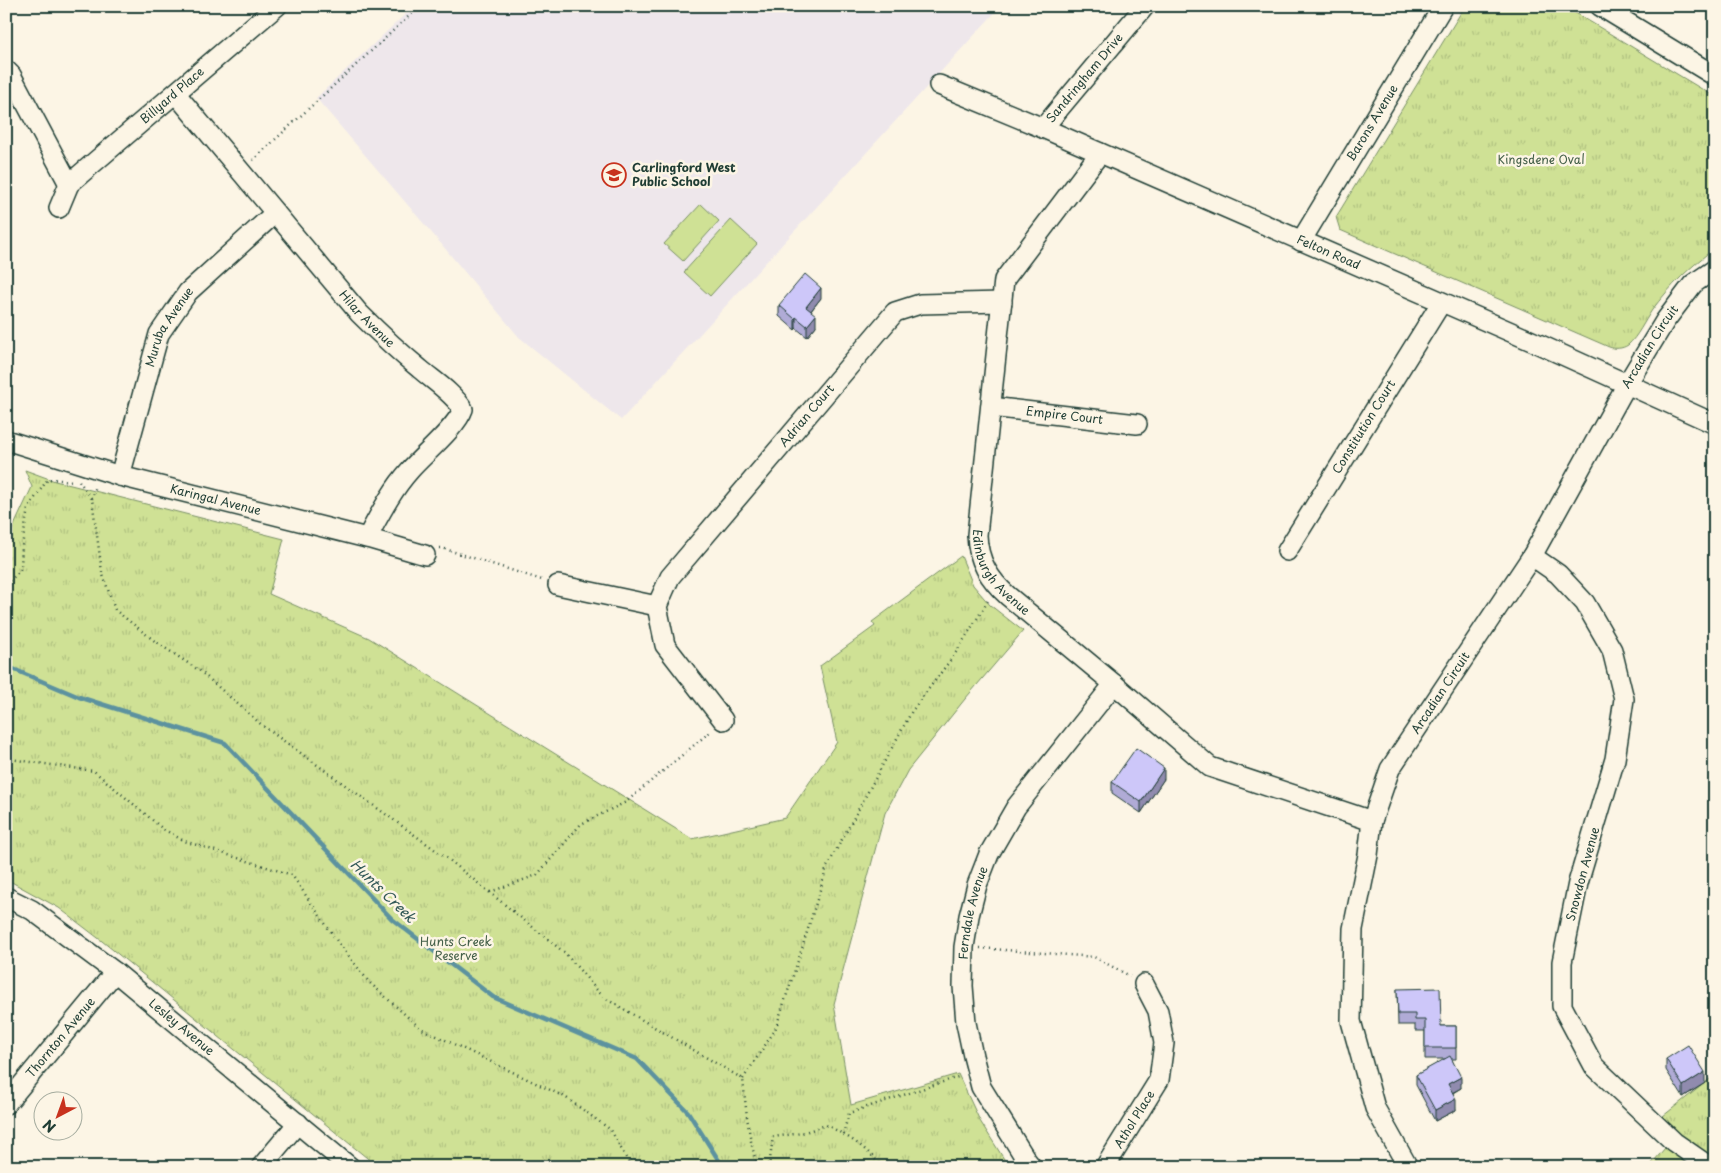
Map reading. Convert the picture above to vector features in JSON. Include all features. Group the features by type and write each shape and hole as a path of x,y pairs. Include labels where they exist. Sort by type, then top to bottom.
{"street":[{"name":"Billyard Place","path":"69,184 277,6"},
{"name":"Sandringham Drive","path":"1043,128 1145,6"},
{"name":"Barons Avenue","path":"1301,241 1443,6"},
{"path":"1600,6 1715,76"},
{"path":"6,70 11,75 69,184 59,208"},
{"name":"Felton Road","path":"939,85 1043,128 1442,302 1715,424"},
{"name":"Hilar Avenue","path":"176,94 359,313 387,341 460,404 463,409 461,415 409,471 385,505 367,538"},
{"name":"Edinburgh Avenue","path":"1100,153 1004,280 977,535 977,547 987,573 998,587 1114,684 1210,768 1372,821"},
{"name":"Muruba Avenue","path":"120,476 159,334 188,292 275,213"},
{"name":"Arcadian Circuit","path":"1408,1167 1375,1108 1351,1021 1354,929 1368,855 1372,821 1390,769 1532,556 1627,384 1665,321 1693,284 1715,269"},
{"name":"Adrian Court","path":"657,606 670,578 895,312 920,304 1002,302"},
{"name":"Constitution Court","path":"1287,551 1442,302"},
{"name":"Empire Court","path":"991,407 1137,424"},
{"name":"Karingal Avenue","path":"6,440 120,476 367,538 425,556"},
{"name":"Snowdon Avenue","path":"1532,556 1558,574 1585,603 1612,650 1624,699 1615,759 1578,883 1562,962 1562,1006 1594,1066 1674,1142 1710,1167"},
{"path":"558,585 657,606 665,645 723,720"},
{"name":"Ferndale Avenue","path":"1032,1167 981,1087 966,1023 963,986 964,947 969,916 977,885 989,854 1002,830 1026,794 1114,684"},
{"name":"Lesley Avenue","path":"6,897 32,910 115,972 350,1167"},
{"name":"Thornton Avenue","path":"6,1104 115,972"},
{"name":"Athol Place","path":"1105,1167 1159,1080 1164,1043 1158,1011 1144,984"},
{"path":"261,1167 298,1123"}],"path":[{"path":"241,172 420,6"},
{"path":"6,582 8,583 21,569 22,546 28,508 48,479 79,481 92,499 102,572 115,610 156,642 200,671 264,726 448,859 490,892 565,953 603,997 742,1079"},
{"path":"425,556 442,548 558,585"},
{"path":"757,1164 749,1136 742,1079 775,1030 827,867 912,711 955,654 980,612 998,587"},
{"path":"490,892 537,875 580,824 626,802 723,720"},
{"path":"6,760 94,771 163,829 184,841 292,874 337,941 369,982 420,1028 565,1097 611,1130 631,1167"},
{"path":"964,947 1094,957 1144,984"},
{"path":"843,1134 849,1113 977,1070"},
{"path":"744,1167 757,1164 769,1166 773,1137 802,1132 826,1124 870,1152 882,1167"}],"shaded area":[{"name":"Carlingford West Public School","path":"414,6 1001,6 621,420 519,337 316,98"}],"green space":[{"name":"Kingsdene Oval","path":"1465,6 1564,6 1715,97 1715,248 1689,269 1666,293 1652,310 1635,337 1626,346 1619,348 1609,347 1340,230 1336,217"},
{"path":"701,204 719,221 683,261 664,244"},
{"path":"731,220 757,244 710,296 684,272"},
{"name":"Hunts Creek Reserve","path":"25,470 55,481 284,539 269,594 369,638 692,839 785,818 837,742 820,666 875,626 872,622 961,556 973,585 990,605 1023,631 908,770 885,813 834,1004 851,1105 958,1074 980,1121 1009,1167 378,1167 102,941 59,908 6,879 6,543 32,487"},
{"path":"1715,1075 1715,1162 1658,1120"},
{"path":"1665,1148 1693,1167 1649,1167"}],"building":[{"path":"805,274 821,288 806,307 816,315 807,326 796,317 795,319 779,305"},
{"path":"1136,748 1164,768 1141,802 1112,782"},
{"path":"1440,988 1441,1026 1456,1026 1456,1048 1425,1048 1425,1020 1415,1020 1415,1014 1398,1014 1397,989"},
{"path":"1688,1045 1705,1072 1683,1086 1666,1059"},
{"path":"1450,1056 1461,1077 1448,1084 1456,1099 1435,1110 1416,1075"}],"waterway":[{"name":"Hunts Creek","path":"6,666 79,697 225,743 392,919 493,997 637,1059 688,1112 723,1167"}],"place":[{"name":"Carlingford West Public School","path":"614,175"}]}
